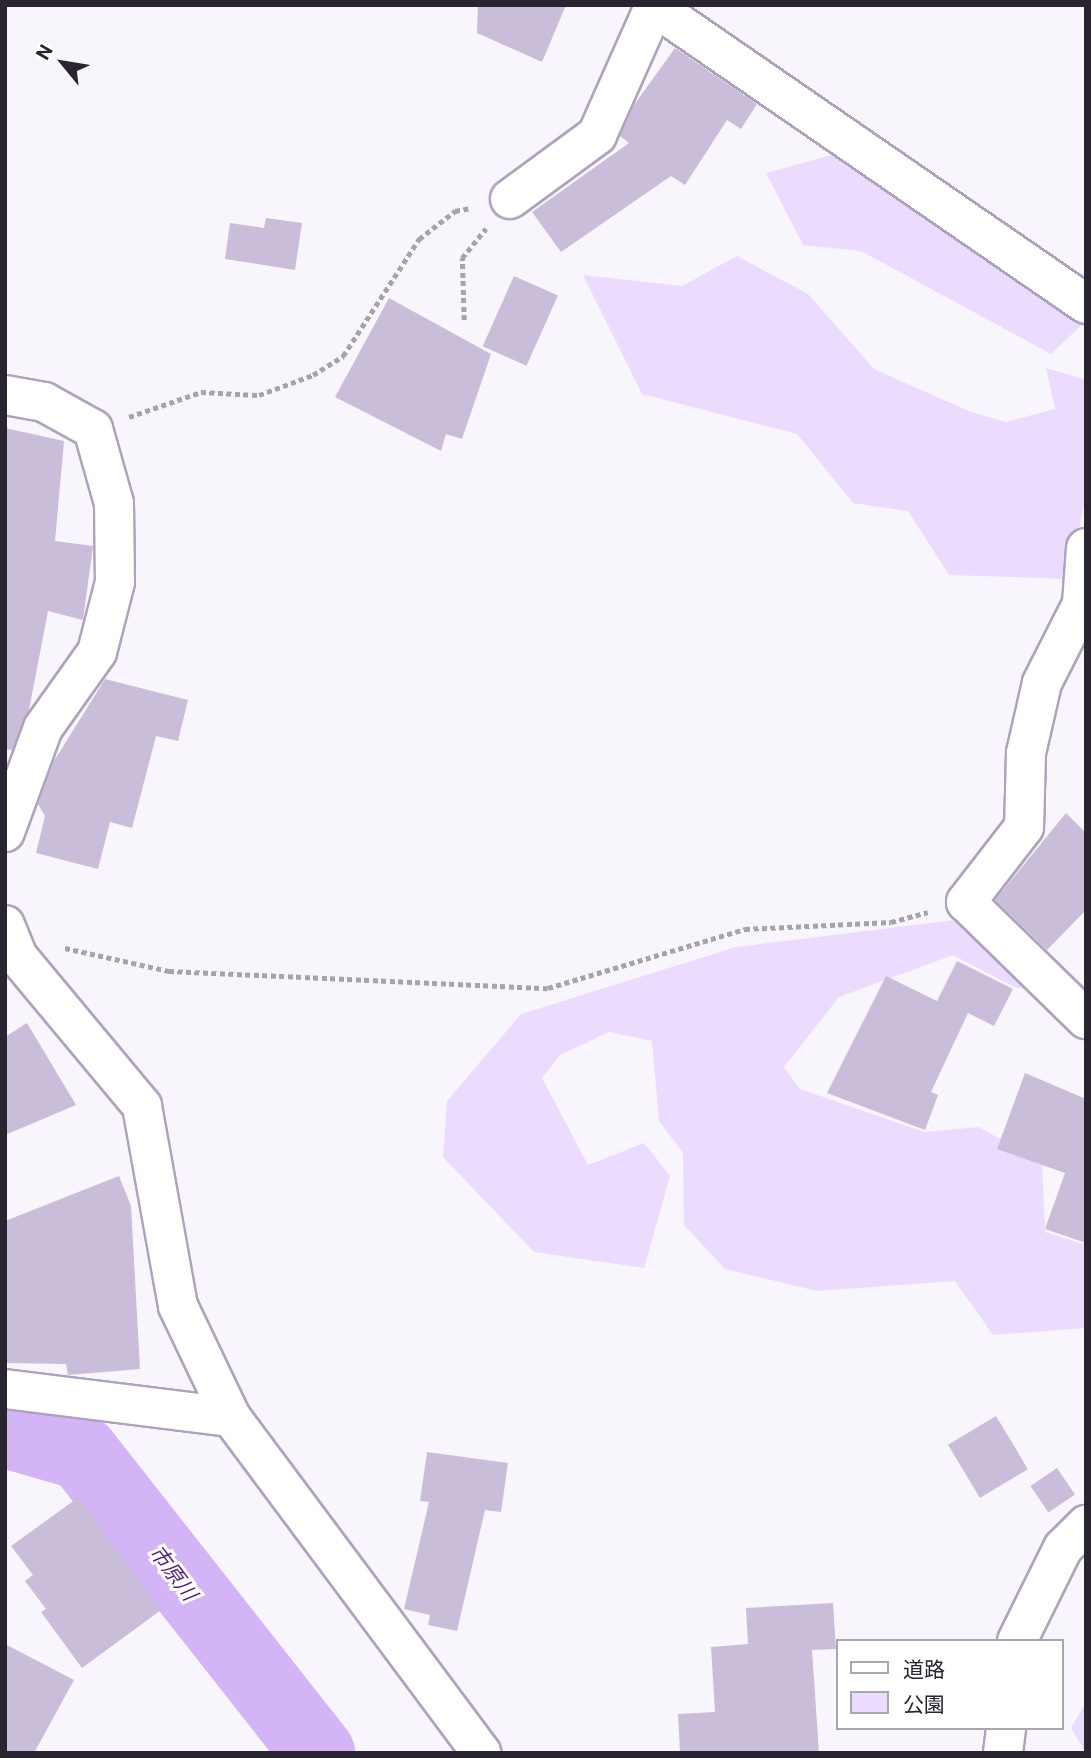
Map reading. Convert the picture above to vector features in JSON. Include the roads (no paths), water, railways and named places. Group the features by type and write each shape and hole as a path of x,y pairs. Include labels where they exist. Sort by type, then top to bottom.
{"street":[{"path":"510,199 597,135 653,6 1086,304"},
{"path":"5,395 44,402 93,429 114,502 115,582 97,652 43,728 5,832"},
{"path":"1086,548 1082,604 1042,683 1026,753 1024,828 966,902 1086,1019"},
{"path":"12,941 142,1106 178,1306 231,1417 481,1753"},
{"path":"5,1389 231,1417"},
{"path":"1018,1639 1063,1548 1086,1525"},
{"path":"1003,1753 1006,1730"}],"waterway":[{"name":"市原川","path":"5,1431 82,1453 318,1753"}]}
